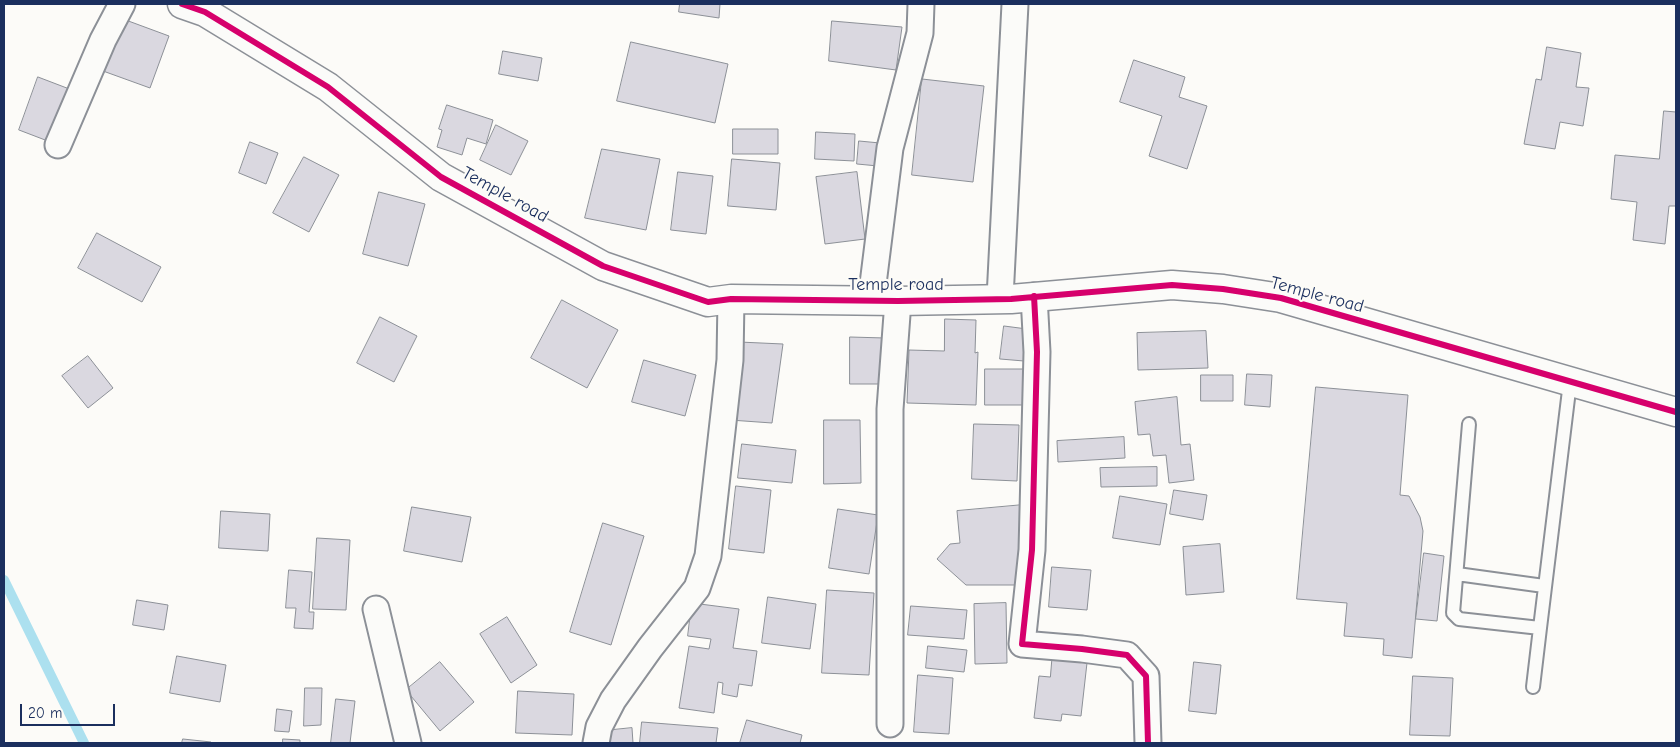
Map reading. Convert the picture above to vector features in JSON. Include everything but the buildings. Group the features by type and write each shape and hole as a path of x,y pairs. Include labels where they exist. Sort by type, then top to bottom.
{"street":[{"path":"58,145 103,40 122,4"},
{"name":"Temple road","path":"182,4 205,12 328,87 441,177 603,266 708,302 731,299 898,300 1000,298 1172,285 1223,289 1272,297 1676,412"},
{"path":"871,300 890,148 920,33 921,4"},
{"path":"1000,298 1015,4"},
{"path":"1034,296 1037,352 1032,550 1022,644 1082,648 1127,655 1146,676 1148,743"},
{"path":"596,743 599,726 613,700 650,648 697,588 708,556 730,360 731,299"},
{"path":"890,724 890,409 898,300"},
{"path":"376,609 408,743"}],"lane":[{"path":"1533,687 1570,382"},
{"path":"1469,424 1453,613 1459,619 1540,628"},
{"path":"1457,574 1544,586"}],"waterway":[{"path":"4,580 84,743"}],"cycle path":[{"path":"182,4 205,12 328,87 441,177 603,266 708,302 731,299 898,301 1011,299 1172,285 1223,289 1281,298 1676,412"},
{"path":"1034,296 1037,352 1032,550 1022,644 1127,655 1146,676 1148,743"}]}
